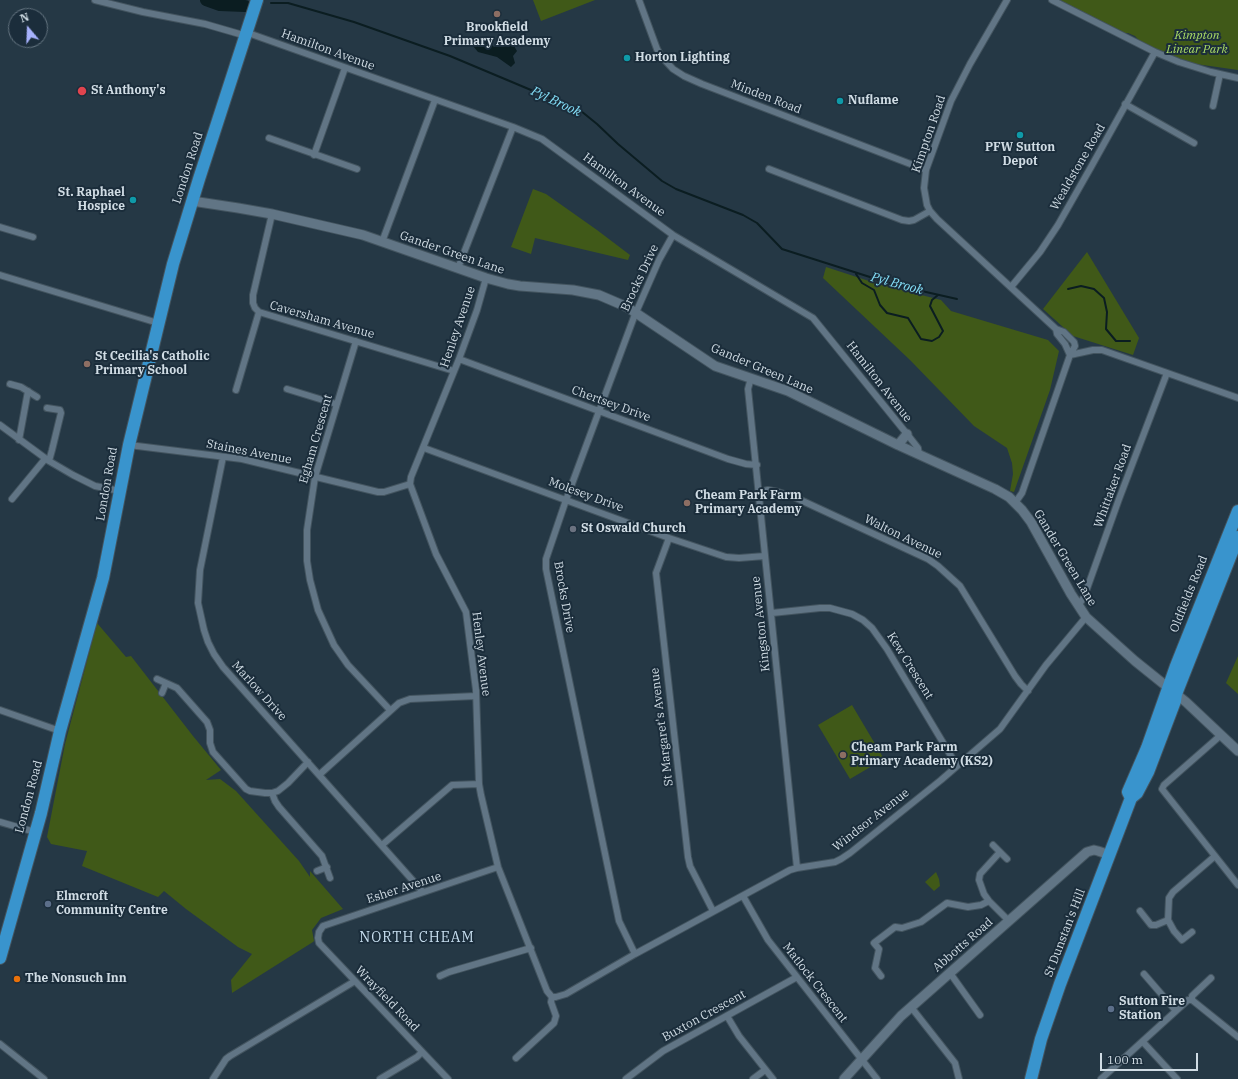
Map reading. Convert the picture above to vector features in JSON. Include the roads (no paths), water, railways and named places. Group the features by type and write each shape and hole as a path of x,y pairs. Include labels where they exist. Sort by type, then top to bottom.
{"highway":[{"name":"London Road","path":"0,958 2,941 41,813 60,731 103,578 129,445 173,264 257,0"},
{"name":"Oldfields Road","path":"1171,690 1238,511"},
{"name":"Oldfields Road","path":"1171,690 1238,537"},
{"name":"St Dunstan's Hill","path":"1031,1079 1041,1040 1060,984 1131,798 1137,793 1148,772 1175,701 1171,690"}],"street":[{"name":"Hamilton Avenue","path":"95,0 143,12 206,24 243,35 255,35 542,139 673,235 813,318 918,448 919,455"},
{"name":"Minden Road","path":"639,0 661,56 670,66 684,76 926,170"},
{"name":"Kimpton Road","path":"1007,0 955,90 942,121 926,170 924,196 930,211 980,260 1056,329 1064,332 1074,342 1075,346 1070,355 1022,493 1015,503"},
{"path":"1052,0 1155,52 1179,62 1238,78"},
{"name":"Wealdstone Road","path":"1010,287 1040,252 1058,225 1155,52"},
{"path":"314,155 345,68"},
{"path":"1213,106 1220,74"},
{"path":"382,242 435,100"},
{"path":"1125,104 1194,143"},
{"path":"458,268 512,127"},
{"path":"268,138 357,169"},
{"path":"768,169 909,222 930,211"},
{"name":"Gander Green Lane","path":"192,201 272,214 346,231 486,278 520,286 573,290 614,300 715,366 788,391 919,455 995,489 1009,497 1031,522 1086,617 1199,713 1238,751"},
{"name":"Caversham Avenue","path":"272,214 253,295 253,303 259,312 454,371"},
{"path":"0,227 33,237"},
{"name":"Brocks Drive","path":"635,954 619,921 546,569 546,559 566,500 636,313 659,260 673,235"},
{"path":"0,274 158,323"},
{"name":"Henley Avenue","path":"486,278 477,310 459,359 411,477 410,484 436,554 466,612 476,696 479,784 498,867 547,991 552,997 551,1002 556,1016 554,1023 516,1058"},
{"path":"236,390 259,312"},
{"name":"Kimpton Road","path":"1056,329 1057,334 1065,344 1070,355"},
{"name":"Egham Crescent","path":"356,341 315,477 307,530 309,575 318,610 334,645 344,660 390,710"},
{"path":"1070,355 1093,350 1102,350 1238,398"},
{"name":"Chertsey Drive","path":"459,359 728,459 756,465"},
{"name":"Whittaker Road","path":"1078,605 1084,597 1119,499 1167,373"},
{"name":"Kingston Avenue","path":"751,378 748,389 760,492 765,556 797,868"},
{"path":"10,384 21,387 37,397"},
{"path":"287,389 336,404"},
{"path":"19,440 28,391"},
{"path":"12,499 47,460 52,450 61,412 60,410 47,408"},
{"path":"0,425 47,460 73,476 95,486 120,491"},
{"path":"898,445 907,434"},
{"name":"Staines Avenue","path":"129,445 250,461 378,492 384,492 410,484"},
{"name":"Molesey Drive","path":"424,448 726,558 765,556"},
{"name":"Marlow Drive","path":"223,457 200,570 198,603 204,630 214,654 423,892"},
{"name":"Walton Avenue","path":"760,492 768,490 794,497 928,559 938,566 960,586 1015,676 1028,691"},
{"name":"St Margaret's Avenue","path":"669,538 656,573 688,857 690,866 713,911"},
{"name":"Kew Crescent","path":"772,613 830,608 852,614 863,620 872,628 888,648 957,766"},
{"name":"Windsor Avenue","path":"552,997 566,994 635,954 790,870 829,863 841,859 957,766 1000,729 1050,659 1086,617"},
{"path":"157,679 177,688 207,722 210,730 210,742 213,752 242,785 250,791 272,793 278,791 308,762"},
{"path":"162,693 166,683"},
{"path":"319,775 399,703 410,699 476,696"},
{"path":"0,710 60,731"},
{"path":"1221,735 1164,785 1162,789 1238,885"},
{"path":"382,845 452,785 479,784"},
{"path":"272,793 279,807 322,856 330,878"},
{"path":"0,822 35,832"},
{"path":"993,845 1007,859"},
{"name":"Abbotts Road","path":"844,1079 901,1016 1087,852 1094,850 1110,855"},
{"path":"1000,852 980,874 979,880 984,894 989,901 1009,921"},
{"path":"1192,932 1182,940 1174,931 1168,920 1168,904 1171,895 1215,856"},
{"path":"317,871 327,867"},
{"name":"Esher Avenue","path":"319,932 324,926 498,867"},
{"name":"Matlock Crescent","path":"743,896 768,940 877,1079"},
{"path":"881,976 875,968 878,949 874,943 895,927 902,928 921,922 947,904 968,908 981,905 989,901"},
{"path":"1140,911 1151,925 1156,925 1168,920"},
{"name":"Wrayfield Road","path":"319,932 319,943 448,1079"},
{"path":"440,976 531,948"},
{"path":"950,973 980,1015"},
{"path":"1144,974 1176,1011"},
{"name":"Buxton Crescent","path":"626,1079 657,1055 797,977"},
{"path":"1192,1000 1192,996 1211,978"},
{"path":"213,1079 226,1059 230,1056 355,981"},
{"path":"1101,1079 1188,1000 1192,1000"},
{"path":"1192,1000 1238,1037"},
{"path":"911,1007 955,1063 959,1079"},
{"path":"727,1016 739,1036 773,1079"},
{"path":"1143,1042 1177,1079"},
{"path":"0,1044 44,1079"},
{"path":"380,1079 417,1057 422,1052"},
{"path":"753,1079 765,1070"}],"waterway":[{"name":"Pyl Brook","path":"206,0 220,5 245,6"},
{"name":"Pyl Brook","path":"271,3 288,3 354,22 450,56 581,111 662,181 676,189 743,215 757,223 782,249 895,285 957,299"},
{"name":"Pyl Brook","path":"856,274 862,283 874,290 880,305 887,313 908,318 921,339 932,341 939,337 943,331 930,306 932,300 938,295"},
{"name":"Pyl Brook","path":"1068,289 1081,286 1094,289 1104,298 1107,312 1106,329 1116,341 1130,341"}],"place":[{"name":"Brookfield Primary Academy","path":"497,14"},
{"name":"Horton Lighting","path":"627,58"},
{"name":"St Anthony's","path":"82,91"},
{"name":"Nuflame","path":"840,101"},
{"name":"PFW Sutton Depot","path":"1020,135"},
{"name":"St. Raphael Hospice","path":"133,200"},
{"name":"St Cecilia's Catholic Primary School","path":"87,364"},
{"name":"Cheam Park Farm Primary Academy","path":"687,503"},
{"name":"St Oswald Church","path":"573,529"},
{"name":"Cheam Park Farm Primary Academy (KS2)","path":"843,755"},
{"name":"Elmcroft Community Centre","path":"48,904"},
{"name":"The Nonsuch Inn","path":"17,979"},
{"name":"Sutton Fire Station","path":"1111,1009"}],"district":[{"name":"NORTH CHEAM","path":"417,938"}],"park label":[{"name":"Kimpton Linear Park","path":"1197,43"}]}
